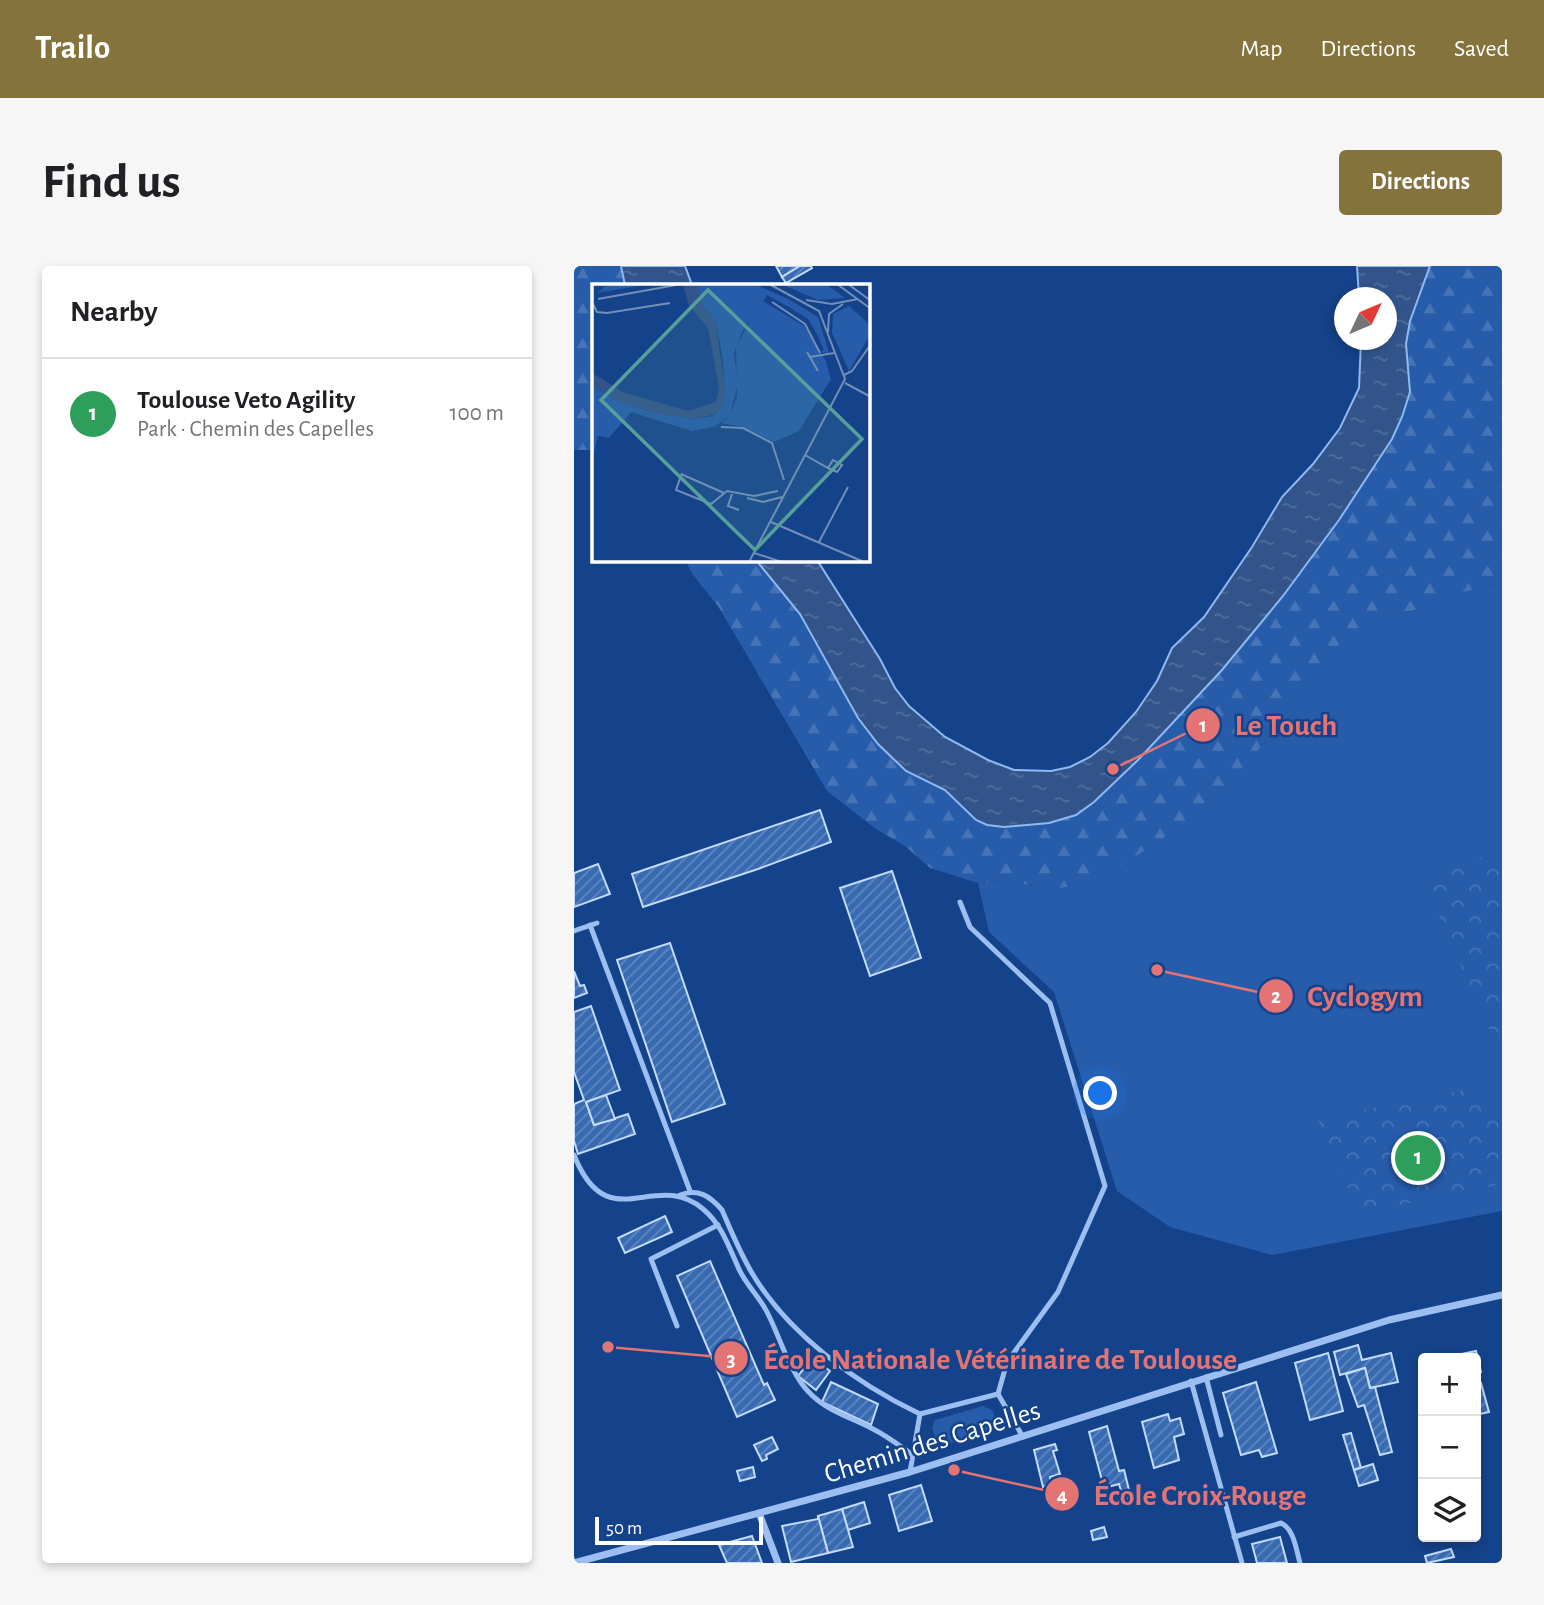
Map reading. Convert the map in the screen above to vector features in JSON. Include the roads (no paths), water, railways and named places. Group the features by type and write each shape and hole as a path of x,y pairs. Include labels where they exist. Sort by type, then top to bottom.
{"street":[{"name":"Chemin des Capelles","path":"574,1563 910,1472 1389,1320 1502,1295"},
{"path":"760,1513 778,1563"}],"lane":[{"path":"960,902 970,927 1050,1003 1105,1185 1058,1292 1007,1362 998,1394 1023,1437"},
{"path":"574,931 594,924 690,1191"},
{"path":"574,1155 586,1181 608,1197 680,1195 690,1191 708,1195 722,1210 752,1274 797,1331 883,1394 920,1414 998,1394"},
{"path":"680,1195 695,1202 718,1225 729,1244 738,1269 767,1311 803,1384 827,1409 875,1430 913,1455"},
{"path":"677,1326 651,1259 718,1225"},
{"path":"1206,1377 1222,1435"},
{"path":"1191,1381 1242,1563"},
{"path":"910,1472 920,1414"},
{"path":"1234,1537 1281,1523 1290,1530 1300,1563"}],"water":[{"path":"621,266 685,266 692,284 625,284"},
{"path":"1357,266 1430,266 1410,321 1406,344 1410,392 1402,417 1392,439 1339,520 1283,596 1222,670 1138,760 1094,802 1076,815 1049,823 1004,827 987,825 976,820 945,790 906,771 878,744 858,718 800,614 758,562 818,562 880,659 895,688 909,706 945,737 988,760 1014,770 1051,771 1070,767 1090,757 1108,743 1136,712 1157,681 1172,648 1204,617 1282,497 1313,464 1340,428 1359,388 1361,350 1397,350 1397,287 1358,287"}],"place":[{"name":"Le Touch","path":"1113,769"},
{"name":"Cyclogym","path":"1157,970"},
{"name":"Toulouse Veto Agility","path":"1418,1158"},
{"name":"École Nationale Vétérinaire de Toulouse","path":"608,1347"},
{"name":"École Croix-Rouge","path":"954,1470"}]}
